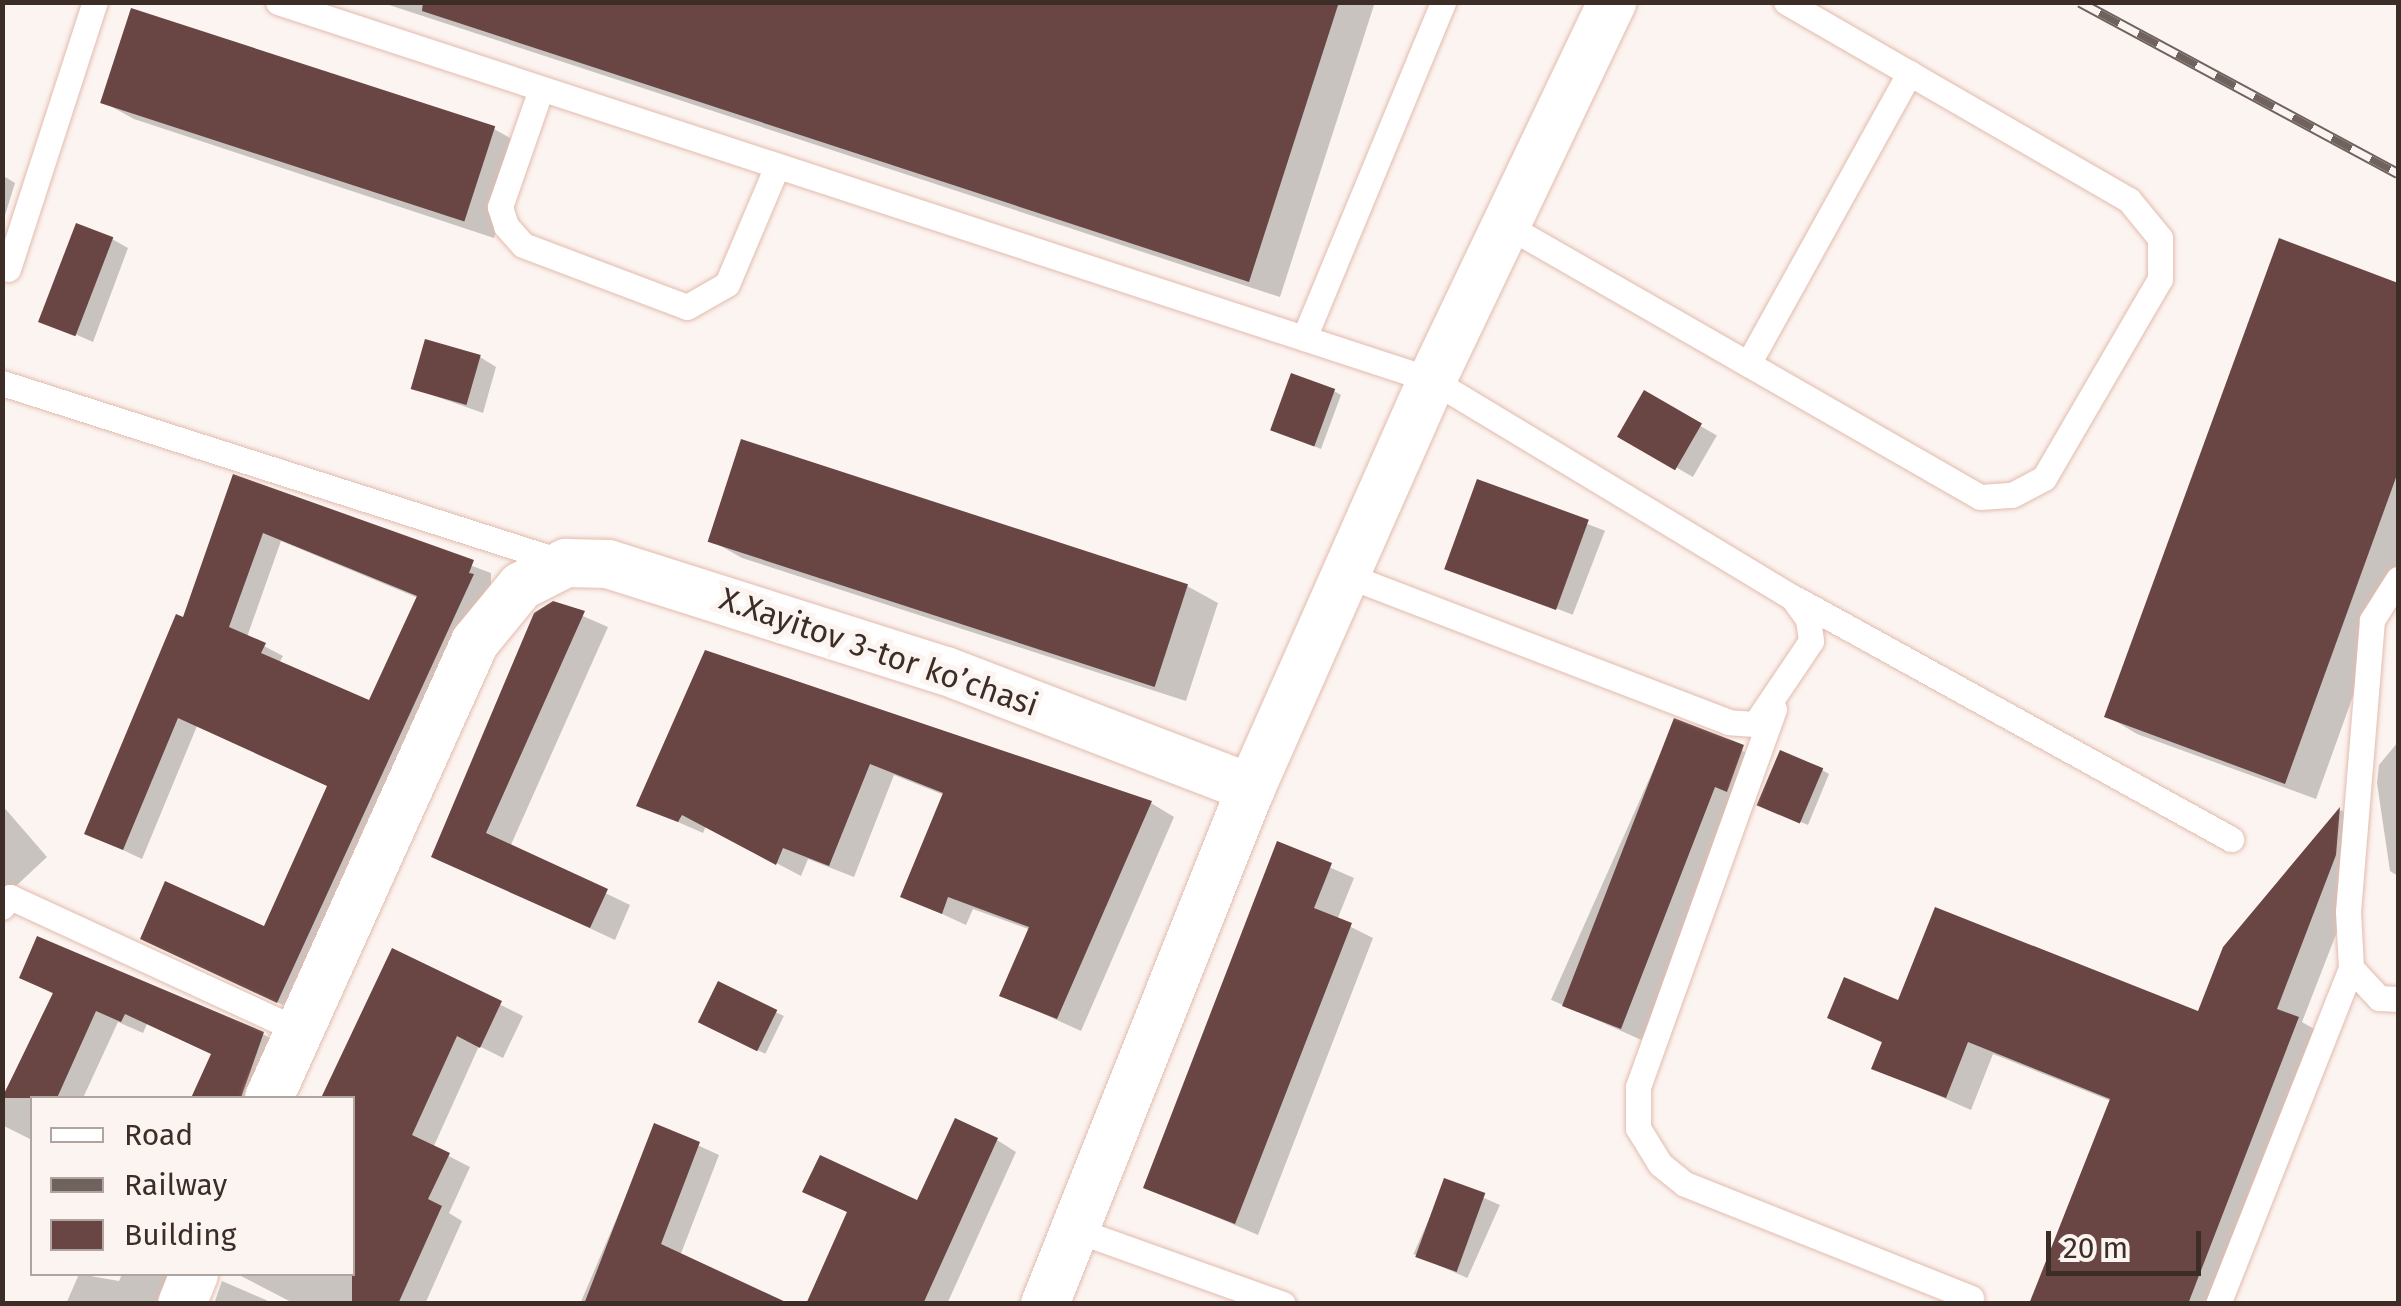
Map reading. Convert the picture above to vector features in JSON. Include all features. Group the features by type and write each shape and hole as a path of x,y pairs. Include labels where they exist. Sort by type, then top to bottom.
{"street":[{"path":"1045,1304 1251,788 1432,380 1612,2"},
{"path":"270,1096 475,642 521,586 566,563"},
{"name":"X.Xayitov 3-tor koʼchasi","path":"566,563 608,564 832,633 1251,788"},
{"path":"182,1304 193,1276"}],"lane":[{"path":"8,269 95,2"},
{"path":"278,2 1432,380 1792,597 2231,839"},
{"path":"1304,338 1444,2"},
{"path":"1506,225 1980,497 2012,495 2044,478 2160,279 2160,238 2129,200 1786,2"},
{"path":"1748,364 1909,73"},
{"path":"540,89 500,208 506,226 523,245 687,308 727,284 777,166"},
{"path":"2,383 566,563"},
{"path":"1346,574 1729,722 1755,724 1778,698"},
{"path":"2218,1304 2351,968 2348,910 2372,620 2398,579"},
{"path":"1792,597 1808,619 1811,642 1778,698 1638,1088 1638,1128 1660,1164 1686,1184 1971,1298"},
{"path":"2,907 10,897 298,1030"},
{"path":"2351,968 2379,998 2398,999"},
{"path":"1073,1229 1284,1304"}],"building":[{"path":"423,2 1339,2 1249,282 422,11"},
{"path":"131,8 495,126 464,221 100,103"},
{"path":"76,223 113,237 75,336 38,322"},
{"path":"2279,238 2398,283 2398,472 2285,784 2104,717"},
{"path":"425,339 481,355 466,405 411,389"},
{"path":"1291,373 1335,389 1314,446 1270,430"},
{"path":"1644,390 1702,424 1675,470 1617,437"},
{"path":"741,439 1188,584 1155,687 708,542"},
{"path":"233,474 474,560 469,573 474,574 277,1003 140,939 165,881 264,926 327,786 178,718 123,850 84,834 176,614 183,617","holes":["263,533 417,596 369,700 261,653 266,643 229,627"]},
{"path":"1477,479 1589,520 1556,610 1444,569"},
{"path":"553,601 585,611 486,833 608,889 590,928 431,857 534,613"},
{"path":"705,650 1152,801 1057,1019 999,996 1029,927 948,897 942,914 900,897 943,793 870,764 829,866 783,848 776,865 682,815 678,822 636,806"},
{"path":"1674,718 1744,745 1727,792 1715,787 1621,1029 1562,1006"},
{"path":"1780,750 1823,768 1800,824 1757,805"},
{"path":"2340,807 2336,855 2277,1009 2299,1017 2188,1304 2029,1304 2110,1099 1968,1042 1946,1098 1871,1069 1882,1042 1827,1018 1844,977 1898,1000 1935,907 2198,1011 2223,947"},
{"path":"1277,841 1332,863 1314,908 1352,923 1235,1224 1143,1188"},
{"path":"37,936 264,1032 242,1096 192,1096 211,1054 125,1014 121,1022 96,1011 58,1096 2,1098 53,993 19,978"},
{"path":"392,948 502,1001 480,1048 457,1036 412,1135 450,1153 428,1199 442,1206 398,1304 352,1304 355,1096 322,1096"},
{"path":"718,981 777,1010 757,1051 698,1022"},
{"path":"955,1118 998,1138 923,1304 806,1304 847,1212 802,1192 820,1155 917,1200"},
{"path":"654,1123 700,1142 661,1244 790,1304 584,1304"},
{"path":"1444,1178 1485,1193 1457,1272 1415,1257"}],"railway":[{"path":"2080,2 2398,173"}]}
